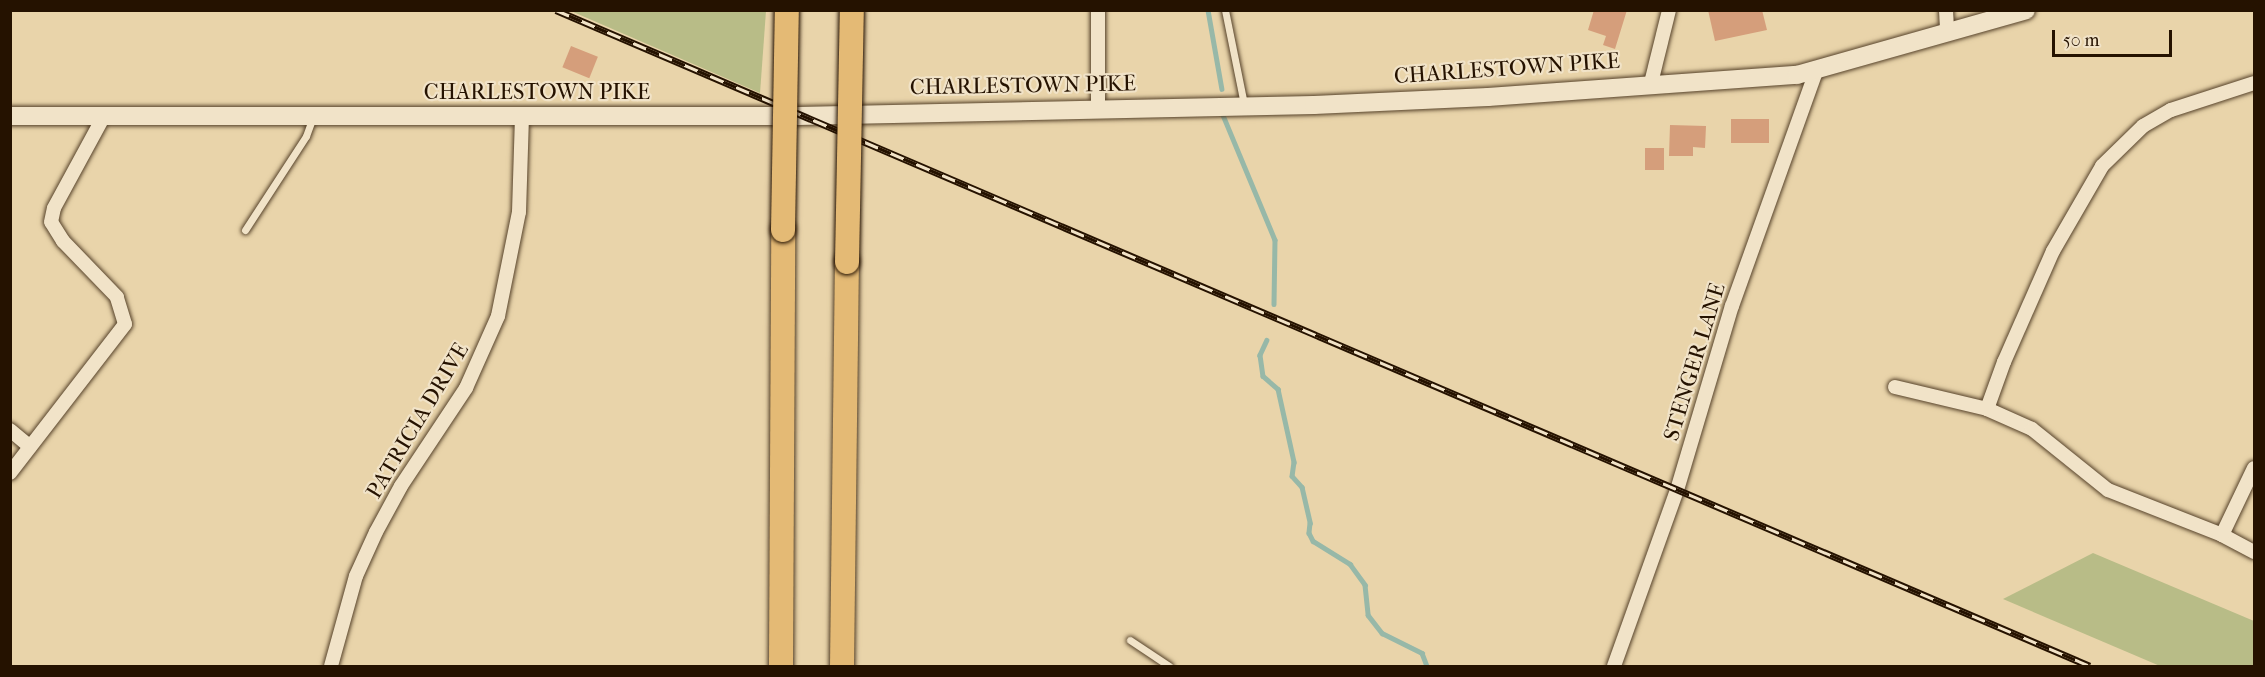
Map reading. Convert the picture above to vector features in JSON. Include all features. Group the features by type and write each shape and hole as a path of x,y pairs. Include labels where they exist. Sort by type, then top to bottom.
{"highway":[{"path":"781,666 783,230 787,10"},
{"path":"842,666 852,11"}],"street":[{"path":"1098,10 1098,109"},
{"path":"1651,83 1668,10"},
{"path":"1946,10 1947,31"},
{"name":"CHARLESTOWN PIKE","path":"10,116 314,115 522,119 1244,106 1488,97 1651,83 1766,78 1816,71 2025,10"},
{"name":"STENGER LANE","path":"1614,666 1677,490 1732,306 1816,71"},
{"path":"1987,409 2053,250 2102,166 2143,126 2171,110 2254,83"},
{"path":"10,473 125,324 117,297 63,241 51,222 54,208 104,116"},
{"name":"PATRICIA DRIVE","path":"331,666 356,576 376,532 401,486 466,388 498,316 519,212 522,119"},
{"path":"1895,387 1987,409 2032,429 2108,490 2222,535 2254,552"},
{"path":"10,430 30,447"},
{"path":"2222,535 2254,468"}],"lane":[{"path":"1225,10 1244,106"},
{"path":"245,230 306,136 314,115"},
{"path":"1130,640 1169,666"}],"green space":[{"path":"571,11 766,11 760,93"},
{"path":"2093,553 2254,621 2254,666 2160,666 2003,599"}],"building":[{"path":"1594,10 1627,10 1615,49 1603,45 1606,36 1588,30"},
{"path":"1708,10 1762,10 1767,30 1715,41"},
{"path":"571,46 598,57 589,78 562,67"},
{"path":"1731,119 1769,119 1769,143 1731,143"},
{"path":"1670,125 1706,126 1705,148 1693,147 1693,156 1669,156"},
{"path":"1645,148 1664,148 1664,170 1645,170"}],"waterway":[{"path":"1208,10 1222,89"},
{"path":"1223,115 1275,240 1274,304"},
{"path":"1267,340 1260,355 1263,376 1278,389 1294,462 1292,476 1302,487 1310,523 1309,533 1313,541 1350,564 1365,585 1368,615 1382,633 1422,653 1427,666"}],"railway":[{"path":"556,10 2090,666"}]}
